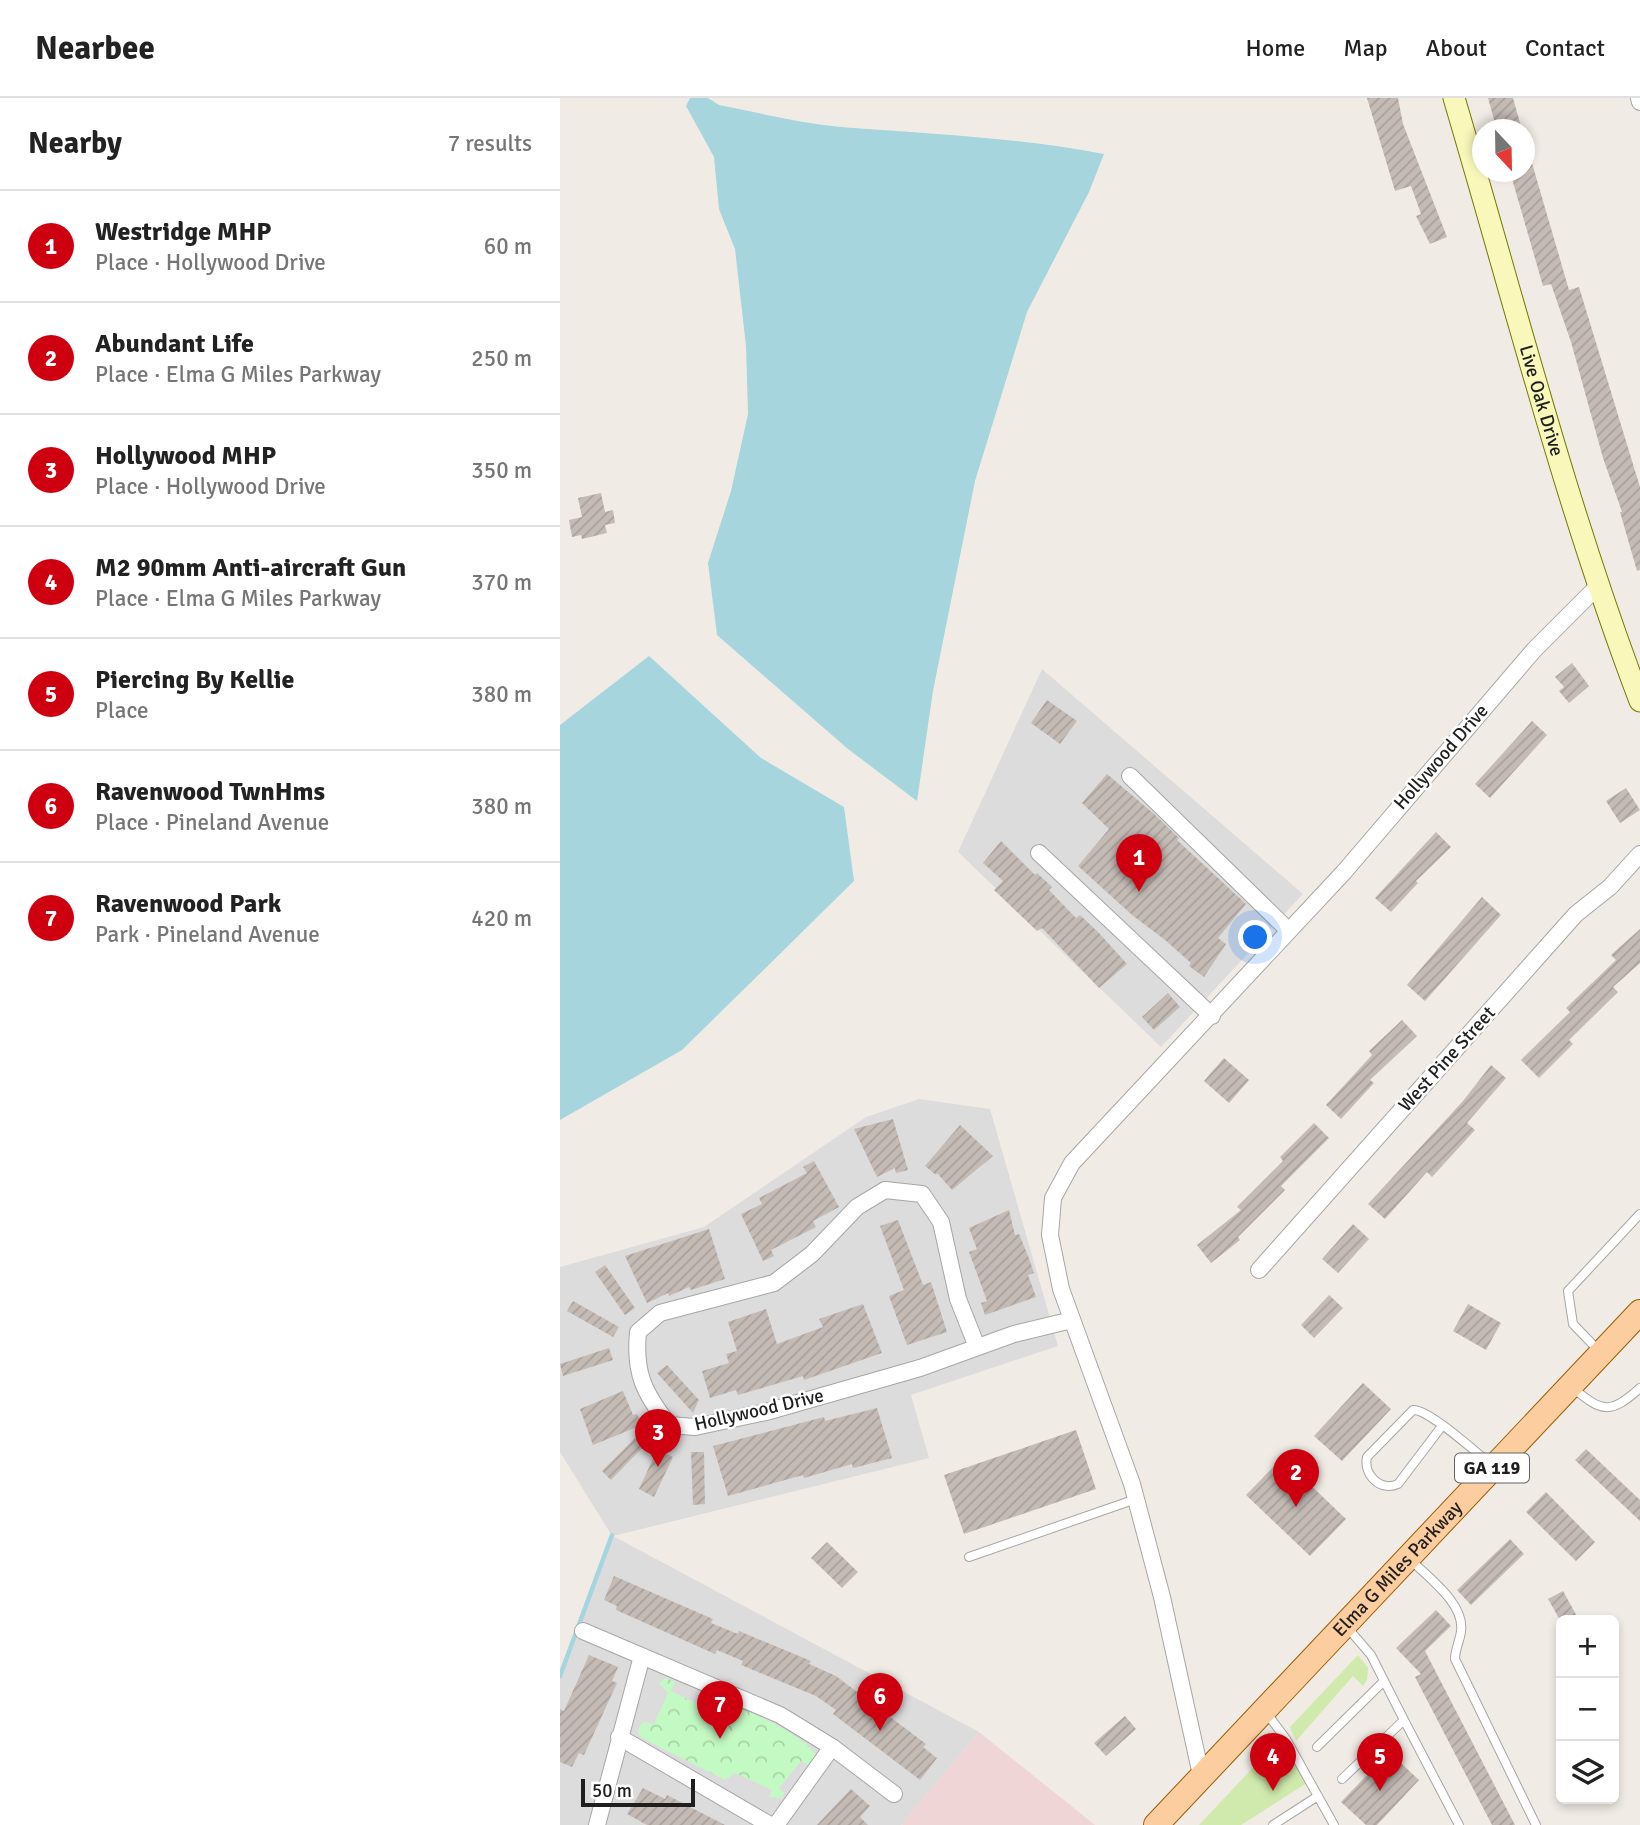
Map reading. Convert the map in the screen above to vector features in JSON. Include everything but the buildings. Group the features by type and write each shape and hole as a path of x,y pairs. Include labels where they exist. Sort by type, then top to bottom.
{"main road":[{"name":"Elma G Miles Parkway","path":"1156,1825 1200,1775 1640,1312"}],"street":[{"name":"Live Oak Drive","path":"1454,98 1570,502 1597,587 1640,701"},
{"name":"Hollywood Drive","path":"1200,1775 1162,1597 1136,1499 1112,1424 1061,1289 1050,1235 1053,1198 1072,1163 1212,1016 1534,650 1597,587"},
{"path":"1130,776 1289,931"},
{"path":"1039,853 1212,1016"},
{"name":"West Pine Street","path":"1259,1270 1576,914 1610,887 1640,854"},
{"name":"Hollywood Drive","path":"977,1347 958,1299 941,1222 922,1194 885,1190 857,1207 812,1254 775,1283 660,1313 638,1332 635,1360 648,1398 669,1425 695,1427 766,1412 894,1376 977,1347 1014,1334 1072,1320"},
{"path":"583,1631 780,1715 832,1747 894,1794"},
{"path":"597,1825 642,1656"},
{"path":"619,1737 770,1825"},
{"path":"776,1825 832,1747"}],"lane":[{"path":"1601,1353 1573,1324 1568,1291 1640,1214"},
{"path":"1570,1386 1597,1408 1623,1404 1640,1388"},
{"path":"1442,1426 1398,1484 1390,1488 1383,1486 1371,1476 1365,1465 1367,1457 1413,1410 1419,1409 1442,1426 1494,1466"},
{"path":"969,1557 1136,1499"},
{"path":"1408,1557 1457,1611 1461,1631 1455,1659 1536,1825"},
{"path":"1345,1624 1371,1655 1459,1825"},
{"path":"1317,1747 1384,1681"},
{"path":"1263,1709 1286,1739 1332,1824"},
{"path":"1342,1779 1404,1720"},
{"path":"1273,1825 1318,1796"}],"shaded area":[{"path":"1042,669 1303,894 1161,1047 958,852"},
{"path":"919,1099 990,1109 1058,1346 911,1395 929,1458 613,1536 979,1732 901,1825 560,1825 560,1676 612,1536 560,1452 560,1267 704,1227 866,1117"},
{"path":"979,1732 1095,1825 901,1825"}],"green space":[{"path":"1358,1655 1368,1668 1367,1680 1363,1686 1353,1676 1296,1741 1290,1727"},
{"path":"666,1678 675,1682 671,1691 696,1703 699,1704 705,1692 750,1711 787,1731 813,1751 818,1760 814,1768 801,1761 779,1788 784,1793 782,1798 769,1797 772,1790 735,1773 725,1780 642,1738 638,1733 640,1725 645,1722 654,1724 668,1693 659,1683"},
{"path":"1278,1741 1282,1742 1307,1783 1241,1825 1199,1825"}],"water":[{"path":"690,98 708,98 719,105 826,125 1005,140 1104,154 1089,192 1027,312 975,481 933,691 917,801 848,749 717,635 708,563 731,491 748,414 746,346 735,249 719,209 714,157 686,106"},
{"path":"649,656 761,758 844,807 854,881 682,1050 560,1120 560,725"}],"waterway":[{"path":"560,1676 612,1535"}],"place":[{"name":"Westridge MHP","path":"1139,892"},
{"name":"Hollywood MHP","path":"658,1467"},
{"name":"Abundant Life","path":"1296,1507"},
{"name":"Ravenwood TwnHms","path":"880,1731"},
{"name":"Ravenwood Park","path":"720,1739"},
{"name":"M2 90mm Anti-aircraft Gun","path":"1273,1791"},
{"name":"Piercing By Kellie","path":"1380,1791"}]}
